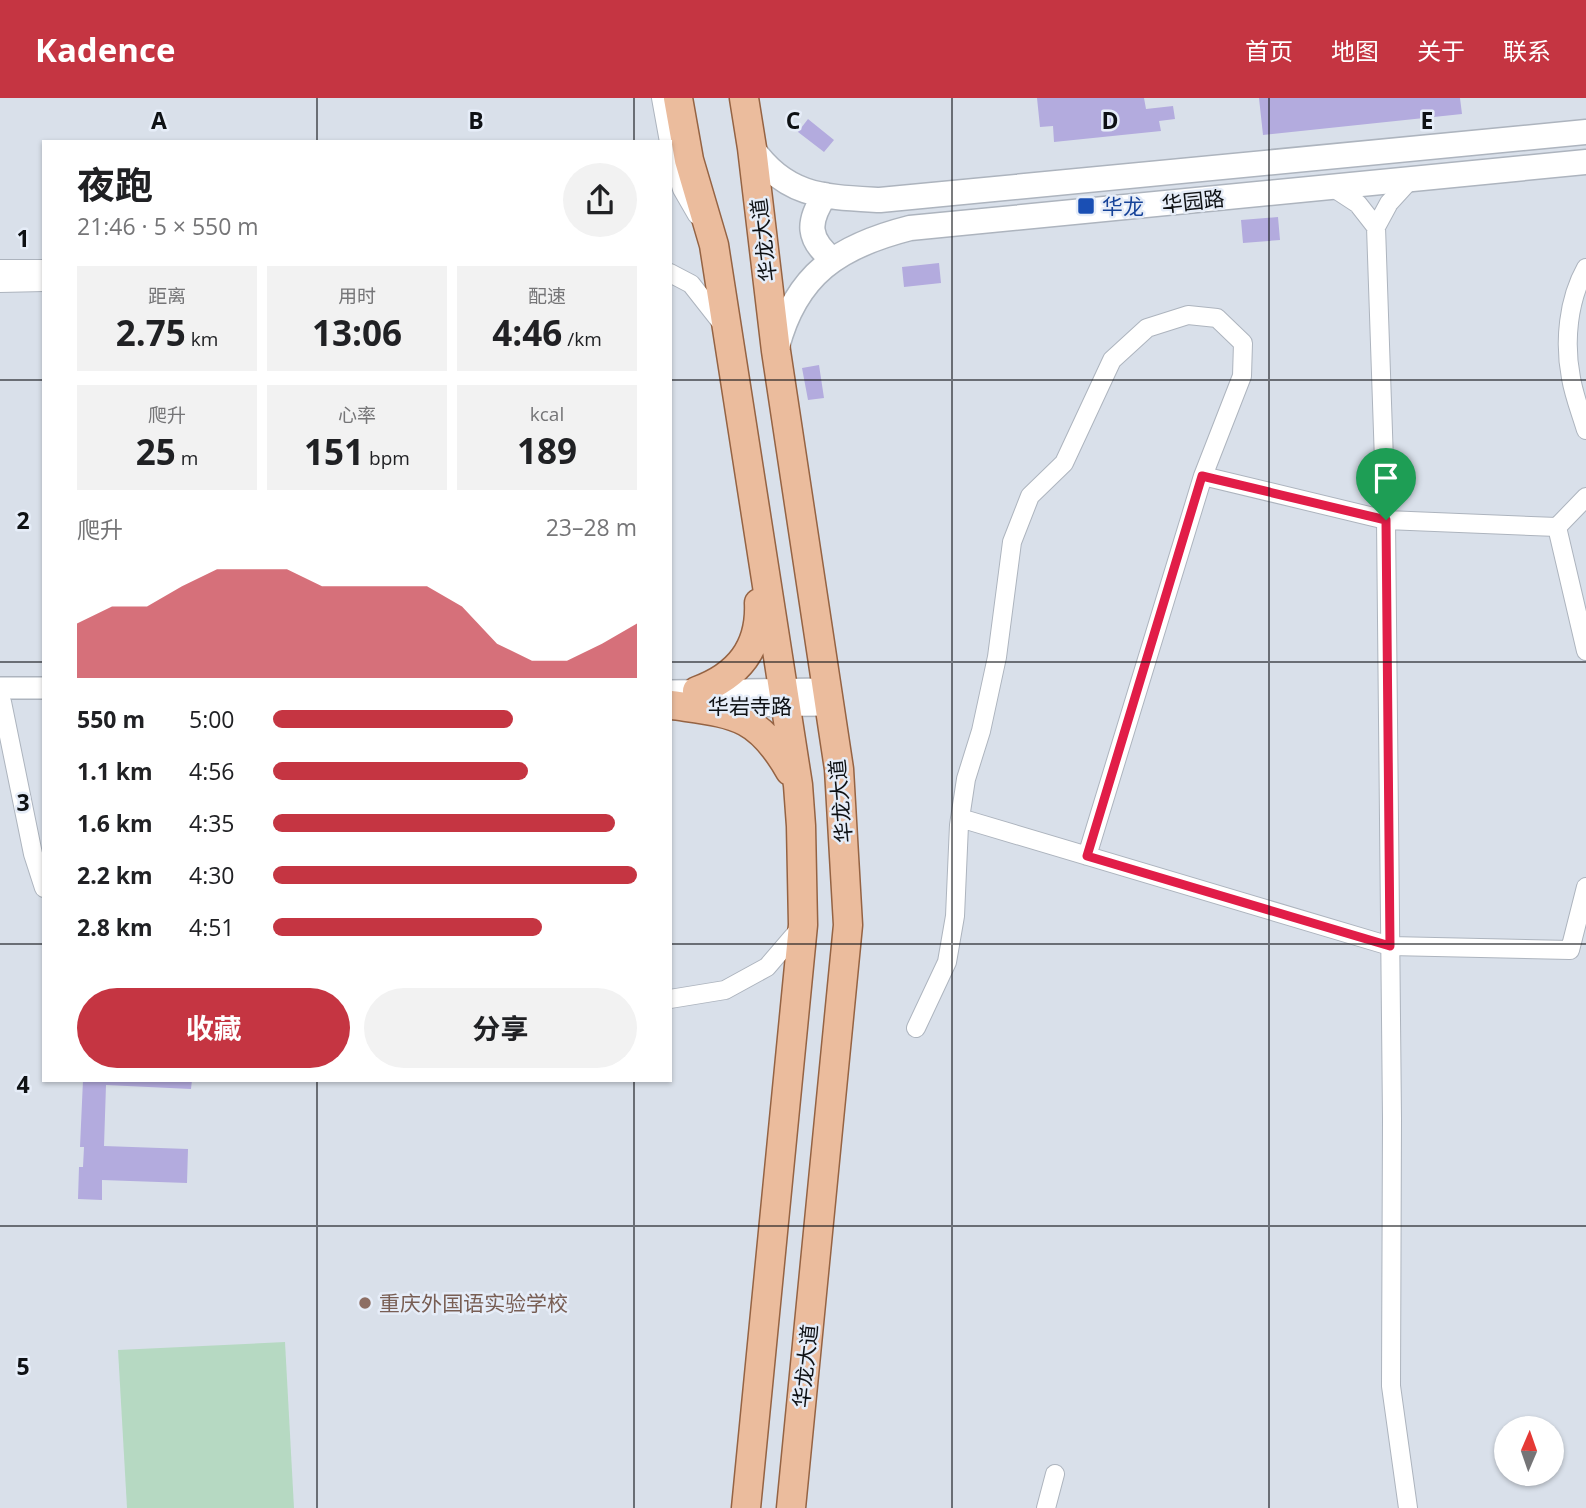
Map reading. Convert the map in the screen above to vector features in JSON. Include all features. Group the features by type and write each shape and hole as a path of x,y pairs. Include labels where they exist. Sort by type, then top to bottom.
{"main road":[{"name":"华龙大道","path":"678,98 689,160 714,245 798,785 802,827 803,925 746,1508"},
{"name":"华龙大道","path":"744,98 776,351 839,769 848,925 791,1508"},
{"name":"华园路","path":"752,148 765,167 780,180 803,190 825,195 880,200 1586,132"},
{"name":"华园路","path":"776,351 784,320 796,297 812,277 833,260 879,236 910,228 1586,163"},
{"path":"825,195 812,221 813,235 819,248 833,260"},
{"path":"677,698 727,677 754,643 760,622 758,523"},
{"path":"677,698 726,713 758,729 779,752 798,785"}],"street":[{"path":"662,98 669,140"},
{"name":"华龙大道","path":"672,156 682,189 714,245"},
{"path":"1408,1508 1391,1386 1386,520 1376,227 1389,202 1410,180"},
{"path":"1332,187 1358,204 1376,227"},
{"path":"1586,268 1579,280 1568,330 1571,378 1586,430"},
{"path":"0,269 42,269"},
{"path":"672,274 691,284 727,329"},
{"path":"0,283 42,282"},
{"path":"916,1028 947,962 955,916 960,818 966,779 981,731 997,657 1012,542 1030,496 1064,463 1112,360 1147,328 1188,315 1217,318 1243,343 1242,376 1202,476 1087,856"},
{"path":"1202,476 1386,520 1557,527 1586,497"},
{"path":"1557,527 1586,650"},
{"path":"1,697 42,688"},
{"path":"1,697 42,702"},
{"path":"1,697 33,854 42,882"},
{"name":"华岩寺路","path":"677,698 783,697"},
{"name":"华岩寺路","path":"677,698 828,697"},
{"path":"960,818 1390,946 1570,950 1586,887"},
{"path":"672,999 725,990 767,967 803,925"},
{"path":"1046,1508 1055,1474"}],"green space":[{"path":"285,1342 294,1508 127,1508 118,1350"}],"building":[{"path":"1037,98 1144,98 1146,109 1173,106 1175,119 1159,121 1161,131 1054,142 1053,126 1040,127"},
{"path":"1259,98 1460,98 1462,114 1263,135"},
{"path":"808,119 834,140 824,152 798,132"},
{"path":"1278,217 1280,240 1243,243 1241,220"},
{"path":"939,263 941,283 904,287 902,267"},
{"path":"819,365 824,398 808,400 802,368"},
{"path":"83,1082 192,1082 191,1089 106,1085 104,1146 188,1149 187,1183 102,1180 102,1200 78,1199 79,1167 83,1167 84,1147 80,1147"}],"place":[{"name":"华龙","path":"1086,206"},
{"name":"重庆外国语实验学校","path":"365,1303"}],"route":[{"path":"1202,476 1386,520 1390,946 1087,856 1202,476"}]}
